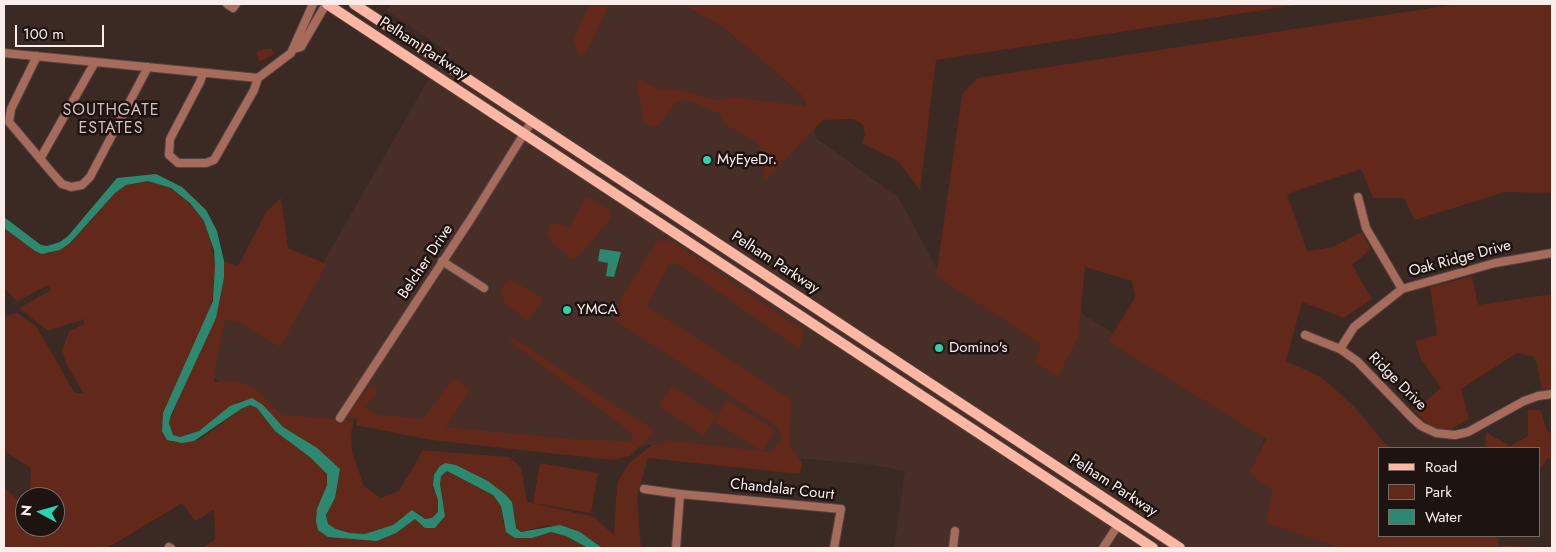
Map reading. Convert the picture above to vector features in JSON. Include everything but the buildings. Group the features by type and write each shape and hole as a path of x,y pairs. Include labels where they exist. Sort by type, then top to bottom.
{"main road":[{"name":"Pelham Parkway","path":"326,4 1153,548"},
{"name":"Pelham Parkway","path":"354,4 1180,548"},
{"path":"447,83 456,70"},
{"path":"484,107 492,94"},
{"path":"552,152 561,140"},
{"path":"660,223 664,208"},
{"path":"820,328 827,315"},
{"path":"893,376 901,364"},
{"path":"961,421 968,409"},
{"path":"1087,504 1094,491"},
{"path":"1118,525 1126,512"}],"street":[{"path":"227,4 233,8 236,4"},
{"path":"203,73 170,139 168,152 171,158 178,163 206,163 214,160 249,99 258,78 294,49 313,4"},
{"path":"294,49 302,47 326,4"},
{"path":"4,53 258,78"},
{"path":"37,56 8,118 13,128 66,186 77,187 85,183 128,109 148,68"},
{"path":"40,159 96,62"},
{"name":"Belcher Drive","path":"340,418 520,144 524,133 532,121"},
{"path":"1358,197 1366,228 1402,288"},
{"name":"Oak Ridge Drive","path":"1340,349 1354,327 1402,288 1495,263 1552,253"},
{"path":"442,261 484,288"},
{"name":"Ridge Drive","path":"1305,335 1340,349 1367,369 1412,418 1436,433 1455,435 1468,432 1524,401 1552,394"},
{"name":"Chandalar Court","path":"644,489 841,509 834,548"},
{"path":"676,548 680,494"},
{"path":"1103,548 1118,525"},
{"path":"953,548 955,531"}],"shaded area":[{"path":"392,4 681,4 723,27 801,94 816,138 898,197 939,272 1053,344 1081,313 1268,429 1252,470 1396,548 894,548 905,471 873,465 652,445 631,447 340,418 269,417 189,360 219,304 278,342 445,50 386,10"}],"green space":[{"path":"589,4 615,4 608,8 585,55 579,55 573,40"},
{"path":"681,4 1303,4 936,60 920,190 898,161 862,143 865,134 863,125 853,119 823,120 764,182 763,156 757,142 724,124 721,114 687,100 675,103 660,125 653,127 644,123 637,85 640,79 661,90 680,90 716,100 734,97 806,106 801,94 723,27"},
{"path":"1457,4 1552,4 1552,193 1505,192 1415,220 1404,198 1373,198 1361,169 1287,194 1307,251 1333,247 1362,232 1371,249 1352,265 1372,299 1344,318 1302,302 1286,361 1321,377 1354,406 1385,444 1391,447 1378,447 1378,537 1499,537 1498,545 1552,548 1340,548 1266,523 1273,490 1249,473 1266,439 1108,341 1135,298 1132,281 1085,267 1078,338 1058,377 1034,362 1041,344 936,276 962,94 977,78"},
{"path":"272,49 274,54 259,62 256,52"},
{"path":"148,181 171,188 190,203 204,221 210,234 215,267 215,290 208,315 163,413 162,431 173,442 194,441 202,438 241,409 250,405 257,408 275,431 311,458 327,474 327,485 317,509 328,537 396,533 415,518 425,527 435,528 443,497 440,484 441,476 447,471 493,495 501,506 503,523 533,538 551,532 566,536 588,548 203,548 215,539 214,510 195,521 182,503 107,548 4,548 4,487 15,497 15,537 65,537 65,487 30,487 31,468 4,451 4,316 17,313 36,326 75,393 83,393 66,363 62,350 69,331 84,324 84,319 48,331 19,308 51,290 48,285 17,302 4,288 4,228 35,251 50,253 60,250 71,243 115,193 126,185"},
{"path":"586,196 609,210 611,219 578,257 572,260 554,245 547,235 550,225 558,223 569,228"},
{"path":"281,198 288,248 327,264 280,347 239,322 225,319 214,382 241,382 253,387 283,415 354,420 351,433 352,452 364,486 381,498 399,491 423,450 509,457 521,467 527,502 594,517 614,535 617,483 629,463 652,445 662,444 667,440 762,451 714,422 727,400 775,430 763,451 771,453 782,439 776,426 613,319 623,294 657,241 662,240 672,241 804,331 799,349 680,265 670,263 647,306 791,399 790,445 802,463 800,474 648,458 637,497 641,548 602,548 580,532 547,525 521,532 516,528 513,521 512,503 488,481 456,465 445,463 433,485 438,500 438,512 432,518 425,519 416,512 402,516 393,525 365,534 350,533 336,529 328,524 326,515 335,498 340,469 283,427 256,400 240,401 199,431 180,437 173,435 169,423 224,279 224,261 238,266 266,212"},
{"path":"1472,276 1478,305 1552,294 1552,390 1542,389 1535,357 1517,353 1461,389 1469,419 1451,429 1431,427 1414,411 1441,388 1421,359 1415,341 1437,335 1430,287"},
{"path":"509,279 544,298 528,321 505,303 500,289"},
{"path":"512,337 651,428 653,434 630,456 613,460 431,440 356,425 358,417 347,416 370,386 376,388 378,392 364,407 376,414 423,419 454,377 470,390 446,427 573,439 630,441 633,436 621,425 509,341"},
{"path":"672,386 717,415 704,436 658,406"},
{"path":"1528,410 1541,410 1547,431 1552,433 1552,459 1548,458 1541,468 1541,447 1486,447 1485,445 1486,432 1510,446 1528,436"},
{"path":"540,463 598,473 591,513 533,503"}],"water":[{"path":"156,174 182,187 206,210 217,231 224,261 224,278 216,318 171,415 169,423 173,435 180,437 199,431 230,406 252,398 263,405 283,427 317,448 340,469 335,498 326,515 328,524 336,529 350,533 365,534 393,525 412,510 425,519 432,518 438,512 438,500 433,485 434,475 439,467 445,463 456,465 488,481 506,495 512,502 516,528 521,532 560,525 580,532 602,548 588,548 566,536 551,532 532,538 515,538 506,532 501,506 493,495 447,471 441,476 440,484 445,516 435,528 425,528 415,519 396,533 377,541 328,537 318,530 316,521 317,509 327,485 327,474 311,458 275,431 257,408 250,405 241,409 194,441 182,443 167,440 162,431 163,413 213,301 214,250 204,221 190,203 171,188 148,181 126,185 115,193 70,243 60,250 42,254 4,228 4,217 41,245 47,246 60,242 68,236 117,178"},
{"path":"600,249 621,252 614,277 606,276 608,263 598,261"}],"place":[{"name":"MyEyeDr.","path":"707,160"},
{"name":"YMCA","path":"567,310"},
{"name":"Domino's","path":"939,348"}],"district":[{"name":"SOUTHGATE ESTATES","path":"111,120"}]}
